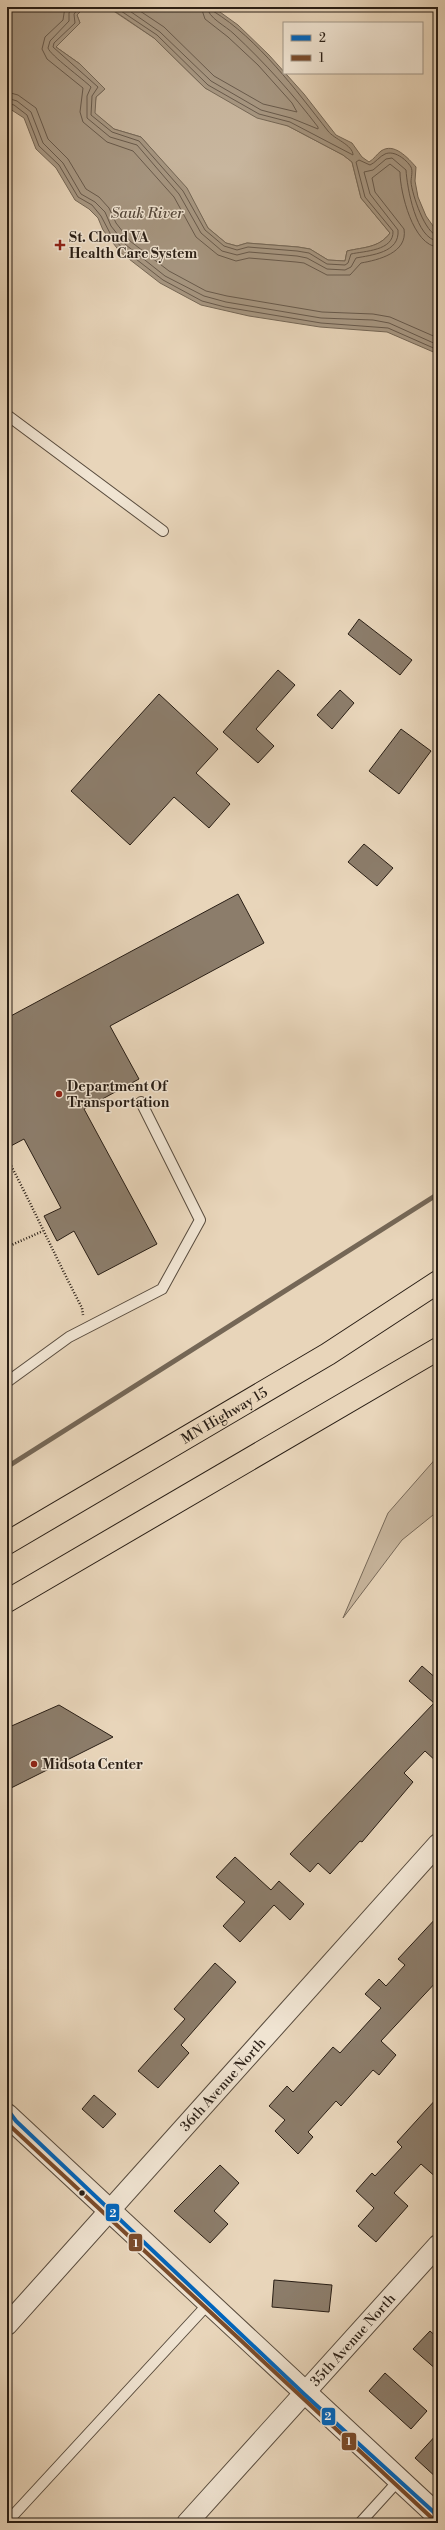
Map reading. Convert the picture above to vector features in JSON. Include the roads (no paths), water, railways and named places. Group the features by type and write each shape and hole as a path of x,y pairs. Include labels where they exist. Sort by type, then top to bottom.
{"highway":[{"name":"MN Highway 15","path":"7,1543 328,1354 438,1282"},
{"path":"7,1601 438,1349"},
{"path":"7,1604 39,1582"}],"street":[{"name":"36th Avenue North","path":"7,2324 111,2210 438,1844"},
{"path":"9,2119 111,2210 304,2394 438,2516"},
{"name":"35th Avenue North","path":"187,2523 438,2245"}],"lane":[{"path":"7,414 163,531"},
{"path":"7,1382 69,1337 162,1289 200,1220 140,1102"},
{"path":"7,2522 209,2303"},
{"path":"360,2523 399,2480"}],"water":[{"name":"Sauk River","path":"7,7 213,7 238,25 269,55 283,71 283,74 286,74 304,94 336,135 352,143 362,157 369,162 381,151 391,148 400,152 416,167 415,181 418,197 426,216 438,233 438,354 387,332 320,327 249,316 201,305 160,283 120,252 103,230 98,218 89,209 75,200 56,168 36,149 24,118 7,107","holes":["84,8 113,10 154,38 205,88 257,118 288,126 343,155 352,162 361,198 390,233 386,238 381,242 365,248 347,251 345,261 328,260 310,249 298,247 247,243 237,246 226,243 208,228 187,188 141,137 114,129 95,113 96,97 105,89 80,64 56,47 80,23 77,15"]}],"waterway":[{"path":"7,1467 438,1194"}],"place":[{"name":"St. Cloud VA Health Care System","path":"60,245"},
{"name":"Department Of Transportation","path":"59,1094"},
{"name":"Midsota Center","path":"34,1764"}]}
